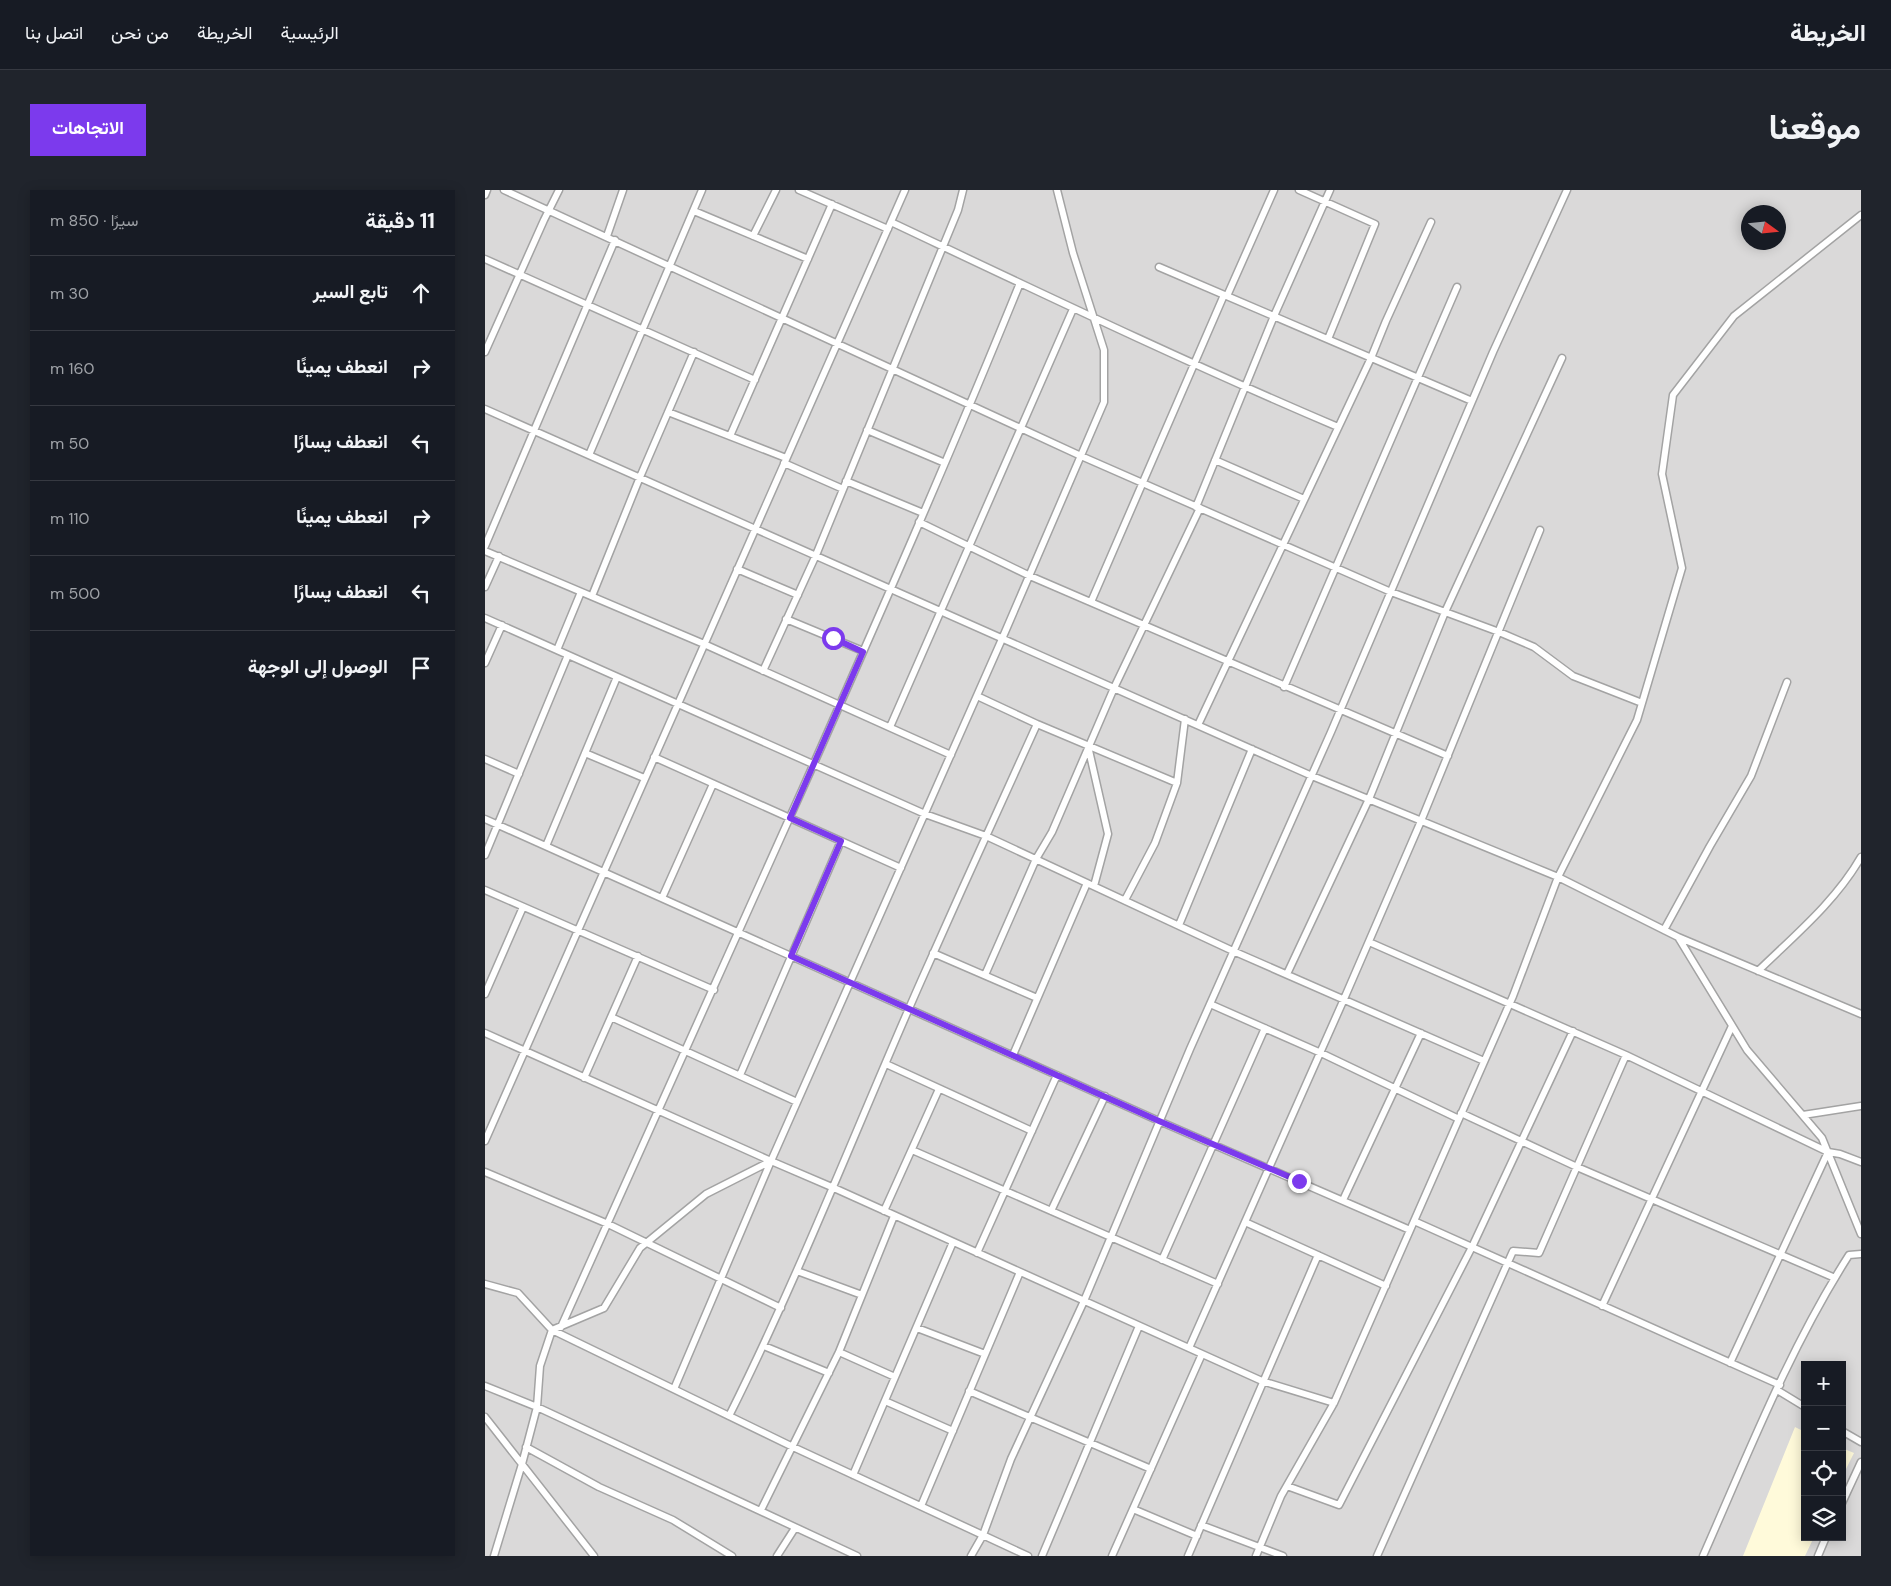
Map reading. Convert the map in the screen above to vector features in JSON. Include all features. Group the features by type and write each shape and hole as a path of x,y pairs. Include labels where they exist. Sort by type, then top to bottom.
{"street":[{"path":"485,195 487,190"},
{"path":"504,190 1081,456 1391,592 1534,647 1573,676 1642,702"},
{"path":"485,352 559,190"},
{"path":"607,236 623,190"},
{"path":"589,455 703,190"},
{"path":"753,236 777,190"},
{"path":"799,190 888,228"},
{"path":"485,1141 905,190"},
{"path":"763,670 816,555 959,210 963,190"},
{"path":"674,1389 797,1102 1030,576 1104,402 1103,350 1073,253 1057,190"},
{"path":"1091,602 1194,364 1274,190"},
{"path":"1299,190 1375,224 1328,340"},
{"path":"985,976 1036,859 1052,832 1114,688 1198,507 1215,460 1274,316 1330,190"},
{"path":"971,1556 983,1536 1011,1459 1084,1301 1159,1121 1312,776 1472,401 1567,190"},
{"path":"730,436 832,204"},
{"path":"694,211 808,259"},
{"path":"1256,1556 1287,1486 1334,1403 1510,1003 1558,877 1637,720 1682,568 1662,474 1673,394 1734,316 1861,215"},
{"path":"891,222 1094,319 1245,388 1338,427"},
{"path":"1198,725 1371,358 1385,321 1431,222"},
{"path":"485,546 615,240"},
{"path":"485,259 755,380"},
{"path":"1159,267 1472,401"},
{"path":"561,1326 660,1112 840,705 971,405 1020,283"},
{"path":"1284,687 1457,287"},
{"path":"890,727 1073,309"},
{"path":"591,596 694,352"},
{"path":"1287,974 1369,799 1445,612 1561,358"},
{"path":"485,409 1312,776 1558,877 1678,937 1861,1014"},
{"path":"668,412 730,436 843,489"},
{"path":"867,430 945,464"},
{"path":"1215,460 1304,499"},
{"path":"846,481 923,513"},
{"path":"919,522 1030,576 1447,756"},
{"path":"1189,1348 1321,1053 1421,821 1540,530"},
{"path":"485,551 704,644 951,755"},
{"path":"485,587 499,556"},
{"path":"737,569 797,595"},
{"path":"557,650 581,592"},
{"path":"485,618 925,814 986,836 1233,951 1484,1061"},
{"path":"786,619 863,652"},
{"path":"485,664 502,625"},
{"path":"485,855 568,655"},
{"path":"546,846 617,677"},
{"path":"1665,930 1710,846 1751,776 1787,682"},
{"path":"977,696 1037,724 1177,783"},
{"path":"1125,900 1155,842 1177,783 1185,719"},
{"path":"729,1416 781,1308 933,953 1037,724"},
{"path":"1088,746 1108,834 1094,886"},
{"path":"1179,925 1252,749"},
{"path":"585,753 644,778"},
{"path":"653,757 901,868"},
{"path":"485,759 519,774"},
{"path":"662,898 713,784"},
{"path":"485,819 1159,1121 1410,1230"},
{"path":"740,1076 841,841"},
{"path":"1758,971 1816,915 1851,874 1861,857"},
{"path":"1013,1055 1087,883"},
{"path":"485,890 713,990"},
{"path":"485,994 523,907"},
{"path":"1678,937 1747,1050 1822,1138 1861,1234"},
{"path":"1369,942 1573,1031 1828,1152 1840,1154 1861,1162"},
{"path":"933,953 1037,998"},
{"path":"584,1078 638,956"},
{"path":"1210,1004 1321,1053 1395,1089 1521,1141 1835,1278"},
{"path":"611,1017 797,1102"},
{"path":"1602,1306 1732,1026"},
{"path":"1162,1260 1265,1028"},
{"path":"1287,1486 1339,1505 1472,1248 1573,1031"},
{"path":"1343,1200 1421,1033"},
{"path":"485,1034 771,1162 834,1188 1262,1381 1334,1403"},
{"path":"1377,1556 1513,1251 1539,1252 1626,1056"},
{"path":"886,1064 1031,1132"},
{"path":"977,1253 1057,1075"},
{"path":"884,1211 939,1089"},
{"path":"1051,1211 1105,1096"},
{"path":"1803,1115 1861,1106"},
{"path":"912,1150 1218,1284"},
{"path":"1730,1363 1828,1152"},
{"path":"494,1556 537,1407 540,1366 552,1330 605,1308 640,1248 706,1194 771,1162"},
{"path":"485,1172 608,1224 781,1308"},
{"path":"761,1510 839,1352 894,1216"},
{"path":"1414,1221 1730,1363 1778,1387 1804,1406"},
{"path":"1245,1222 1386,1286"},
{"path":"853,1475 953,1242"},
{"path":"1703,1556 1778,1387 1821,1299 1849,1255 1861,1254"},
{"path":"1188,1556 1318,1255"},
{"path":"797,1270 862,1295"},
{"path":"921,1506 1020,1272"},
{"path":"485,1284 518,1293 552,1330 793,1447 1027,1556"},
{"path":"1042,1556 1139,1326"},
{"path":"917,1328 985,1354"},
{"path":"764,1346 829,1373"},
{"path":"839,1352 895,1377"},
{"path":"1112,1556 1202,1354"},
{"path":"485,1386 537,1407 857,1556"},
{"path":"969,1392 1151,1469"},
{"path":"885,1401 953,1431"},
{"path":"485,1417 594,1556"},
{"path":"1846,1433 1861,1442"},
{"path":"526,1447 599,1487 673,1520 732,1556"},
{"path":"1845,1496 1861,1462"},
{"path":"1133,1509 1197,1536"},
{"path":"1201,1525 1283,1556"},
{"path":"777,1556 795,1528"},
{"path":"1818,1556 1824,1541"}],"shaded area":[{"path":"485,190 1861,190 1861,1556 485,1556"},
{"path":"1795,1427 1801,1430 1801,1541 1812,1541 1805,1556 1743,1556"},
{"path":"1846,1450 1854,1453 1846,1469"}],"route":[{"path":"833,638 863,652 790,818 841,841 791,956 1159,1121 1299,1181"}]}
